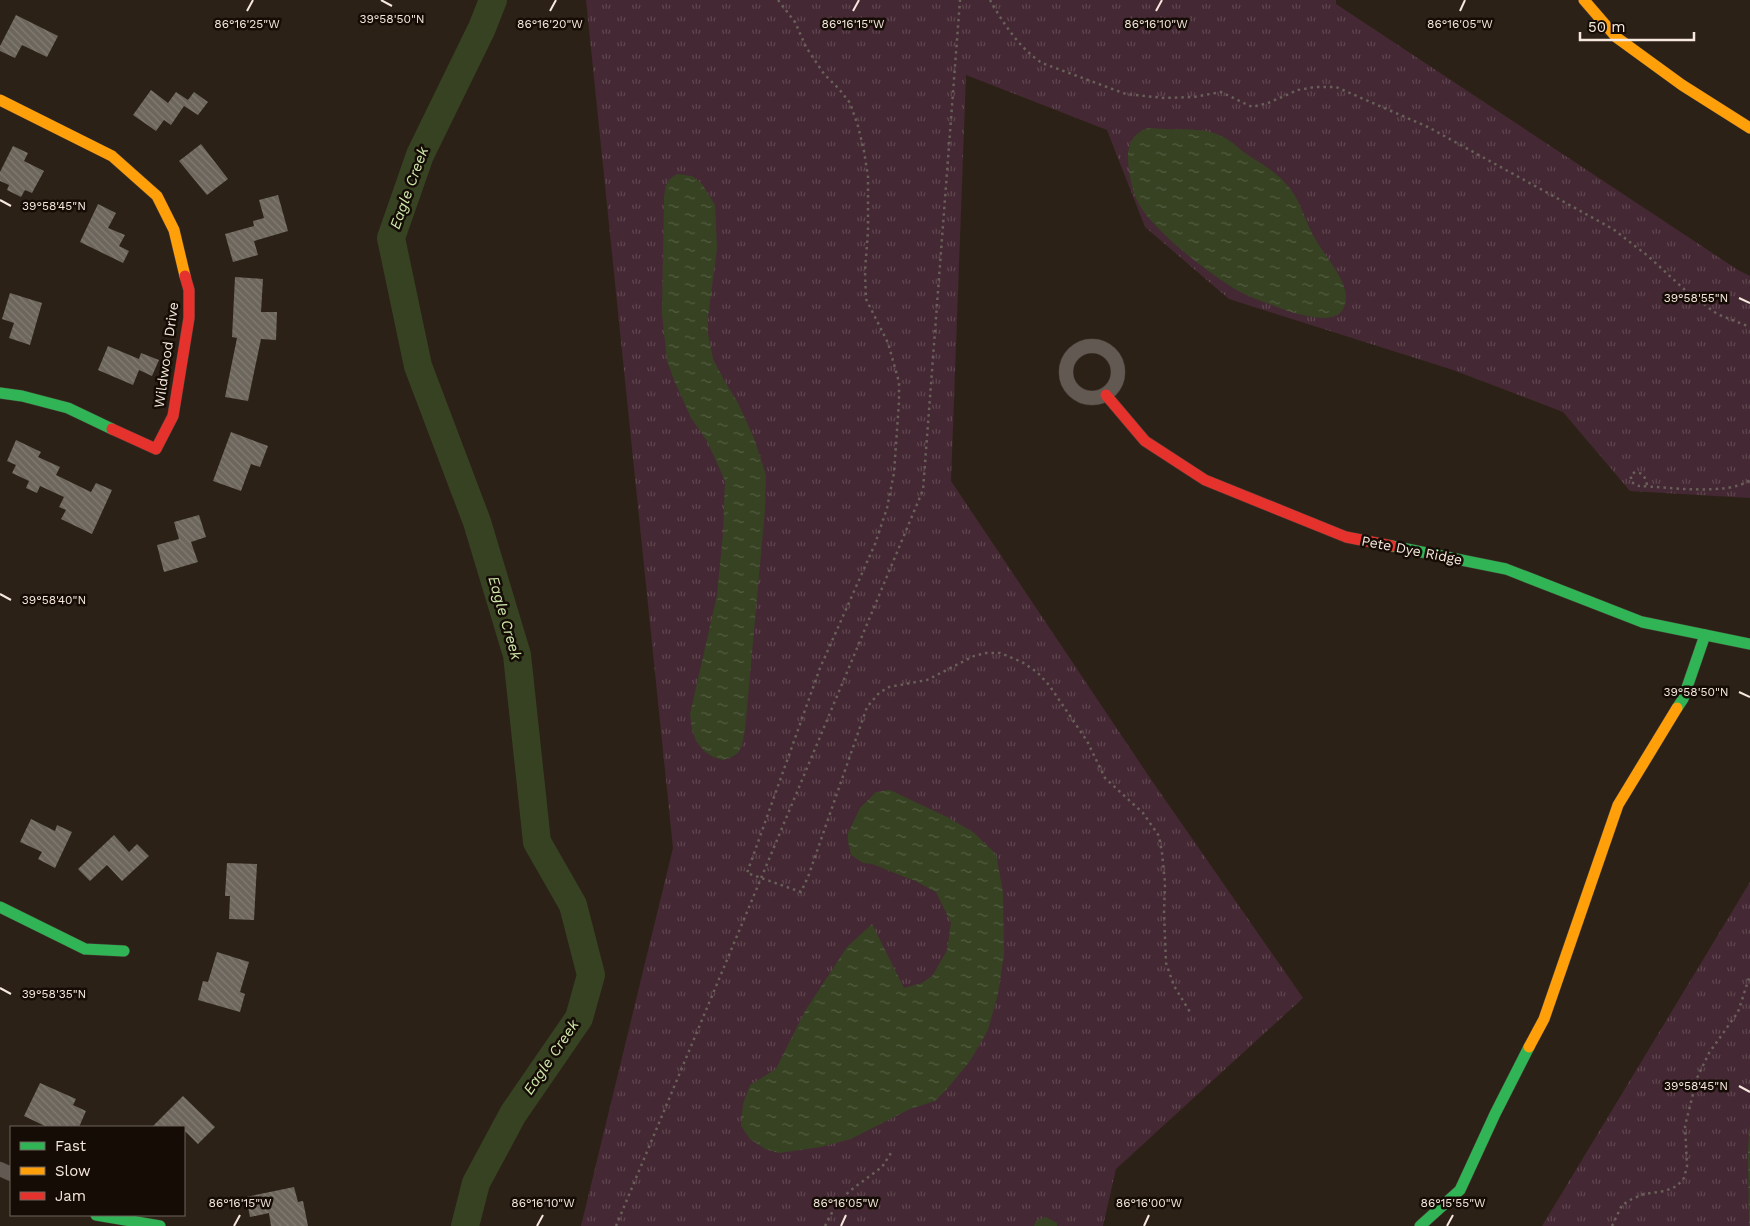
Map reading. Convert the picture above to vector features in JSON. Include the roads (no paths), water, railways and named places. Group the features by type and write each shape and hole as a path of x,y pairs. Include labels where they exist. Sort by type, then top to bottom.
{"street":[{"path":"1584,0 1616,37 1682,85 1750,128"},
{"name":"Wildwood Drive","path":"0,100 112,156 157,196 174,230 189,290 189,318 173,416 156,449 68,408 22,396 0,393"},
{"name":"Pete Dye Ridge","path":"1106,395 1145,441 1205,480 1346,537 1506,569 1642,622 1750,644"},
{"path":"1420,1226 1460,1190 1495,1114 1544,1019 1618,805 1683,699 1705,635"},
{"path":"0,907 85,949 124,951"},
{"path":"98,1219 160,1226"}],"water":[{"path":"1149,128 1197,130 1220,135 1273,171 1283,180 1295,196 1313,235 1343,283 1346,299 1341,312 1335,316 1318,318 1287,311 1248,296 1201,266 1161,231 1142,209 1133,191 1129,172 1128,153 1131,143 1136,135"},
{"path":"677,174 692,176 702,184 715,205 717,248 708,317 708,334 713,359 738,403 754,438 766,475 765,510 745,730 738,753 723,760 713,757 704,751 696,741 690,714 717,595 723,533 725,481 707,441 691,418 667,361 662,314 664,198 667,184"},
{"path":"890,790 947,817 973,832 996,854 1003,893 1004,954 998,994 988,1030 970,1061 935,1101 910,1109 851,1139 821,1147 779,1153 765,1149 750,1139 741,1126 743,1104 750,1085 776,1069 805,1011 847,947 872,924 904,988 922,983 933,975 947,950 951,923 936,892 915,881 872,864 863,863 851,855 848,833 860,808 876,792"},
{"path":"1750,1123 1750,1226 1749,1226 1748,1149"},
{"path":"1046,1217 1057,1223 1057,1226 1034,1226 1037,1220"}],"waterway":[{"name":"Eagle Creek","path":"465,1226 476,1183 513,1114 579,1018 591,975 573,905 537,842 517,655 477,522 418,366 391,238 420,155 482,28 493,0"}]}
